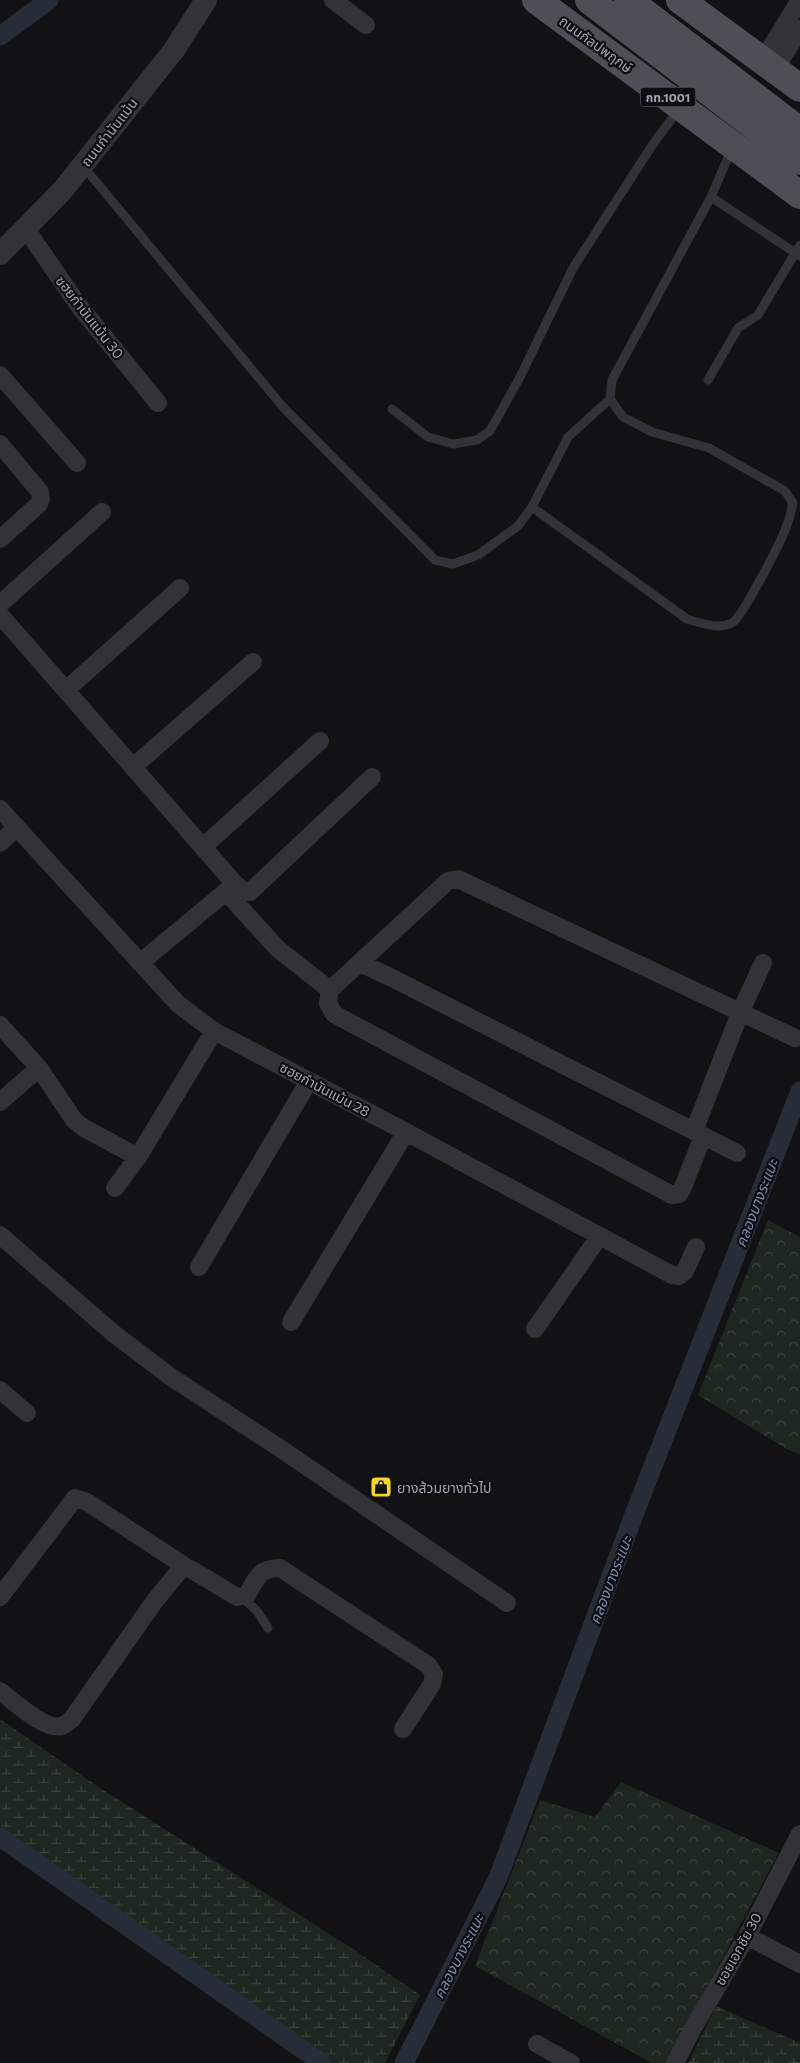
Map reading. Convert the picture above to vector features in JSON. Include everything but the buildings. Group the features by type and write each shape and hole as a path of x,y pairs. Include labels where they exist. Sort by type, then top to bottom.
{"main road":[{"name":"ถนนกัลปพฤกษ์","path":"536,0 800,195"},
{"name":"กท.1001","path":"589,0 746,105 800,131"},
{"name":"กท.1001","path":"628,0 746,105 800,161"},
{"path":"680,0 800,88"}],"street":[{"name":"ถนนกำนันแม้น","path":"0,254 62,191 174,50 206,0"},
{"path":"333,0 366,25"},
{"path":"769,64 800,0"},
{"path":"769,64 800,29"},
{"name":"ซฮยกำนันแม้น 30","path":"26,229 78,306 158,403"},
{"path":"0,375 77,463"},
{"path":"0,444 40,492 41,499 39,504 0,539"},
{"path":"0,604 102,512"},
{"path":"66,690 180,588"},
{"path":"0,615 203,847 230,888 278,949 330,990"},
{"path":"133,767 253,662"},
{"path":"203,847 320,741"},
{"path":"230,888 250,892 372,777"},
{"name":"ซฮยกำนันแม้น 28","path":"0,808 178,1004 214,1032 406,1132 672,1275 679,1276 685,1271 696,1247"},
{"path":"0,843 17,827"},
{"path":"763,963 740,1013 699,1133 684,1187 679,1194 672,1195 334,1014 328,1002 330,990 448,880 458,878 740,1013 795,1038"},
{"path":"140,963 230,888"},
{"path":"360,963 737,1153"},
{"path":"0,1025 39,1068 74,1120 84,1128 138,1157"},
{"path":"115,1188 138,1157 214,1032"},
{"path":"0,1102 39,1068"},
{"path":"199,1267 309,1081"},
{"path":"291,1322 406,1132"},
{"path":"0,1235 113,1333 171,1377 281,1449 507,1603"},
{"path":"535,1329 599,1237"},
{"path":"0,1390 27,1413"},
{"path":"0,1597 75,1498 87,1502 186,1568 237,1597 247,1595 259,1574 268,1568 280,1568 428,1665 434,1674 432,1684 403,1729"},
{"path":"0,1691 42,1722 51,1726 61,1726 72,1719 154,1602 180,1570 186,1568"},
{"name":"ซอยเอกชัย 30","path":"675,2063 693,2028 747,1936 800,1834"},
{"path":"747,1936 800,1964"},
{"path":"537,2044 571,2063"}],"lane":[{"path":"392,409 428,437 453,444 477,440 490,431 520,377 573,268 653,144 681,106"},
{"path":"532,507 687,619 707,625 724,626 735,622 750,598 788,525 793,503 785,491 709,448 652,432 623,417 610,399 612,380 711,197 734,146"},
{"path":"82,165 283,406 434,560 453,564 478,555 518,526 532,507 568,437 610,399"},
{"path":"708,380 738,328 758,315 798,252 711,197"},
{"path":"242,1597 257,1611 268,1628"}],"green space":[{"path":"768,1220 800,1237 800,1454 788,1450 698,1395"},
{"path":"0,1719 103,1790 353,1949 420,1995 385,2063 305,2063 0,1848"},
{"path":"621,1782 779,1853 666,2063 652,2063 475,1966 540,1800 595,1817"},
{"path":"716,2006 800,2043 800,2063 688,2063"}],"waterway":[{"path":"0,36 49,0"},
{"name":"คลองบางระแนะ","path":"404,2063 498,1878 635,1512 800,1091"},
{"path":"0,1837 322,2063"}],"place":[{"name":"ยางส้วมยางทั่วไป","path":"381,1487"}]}
